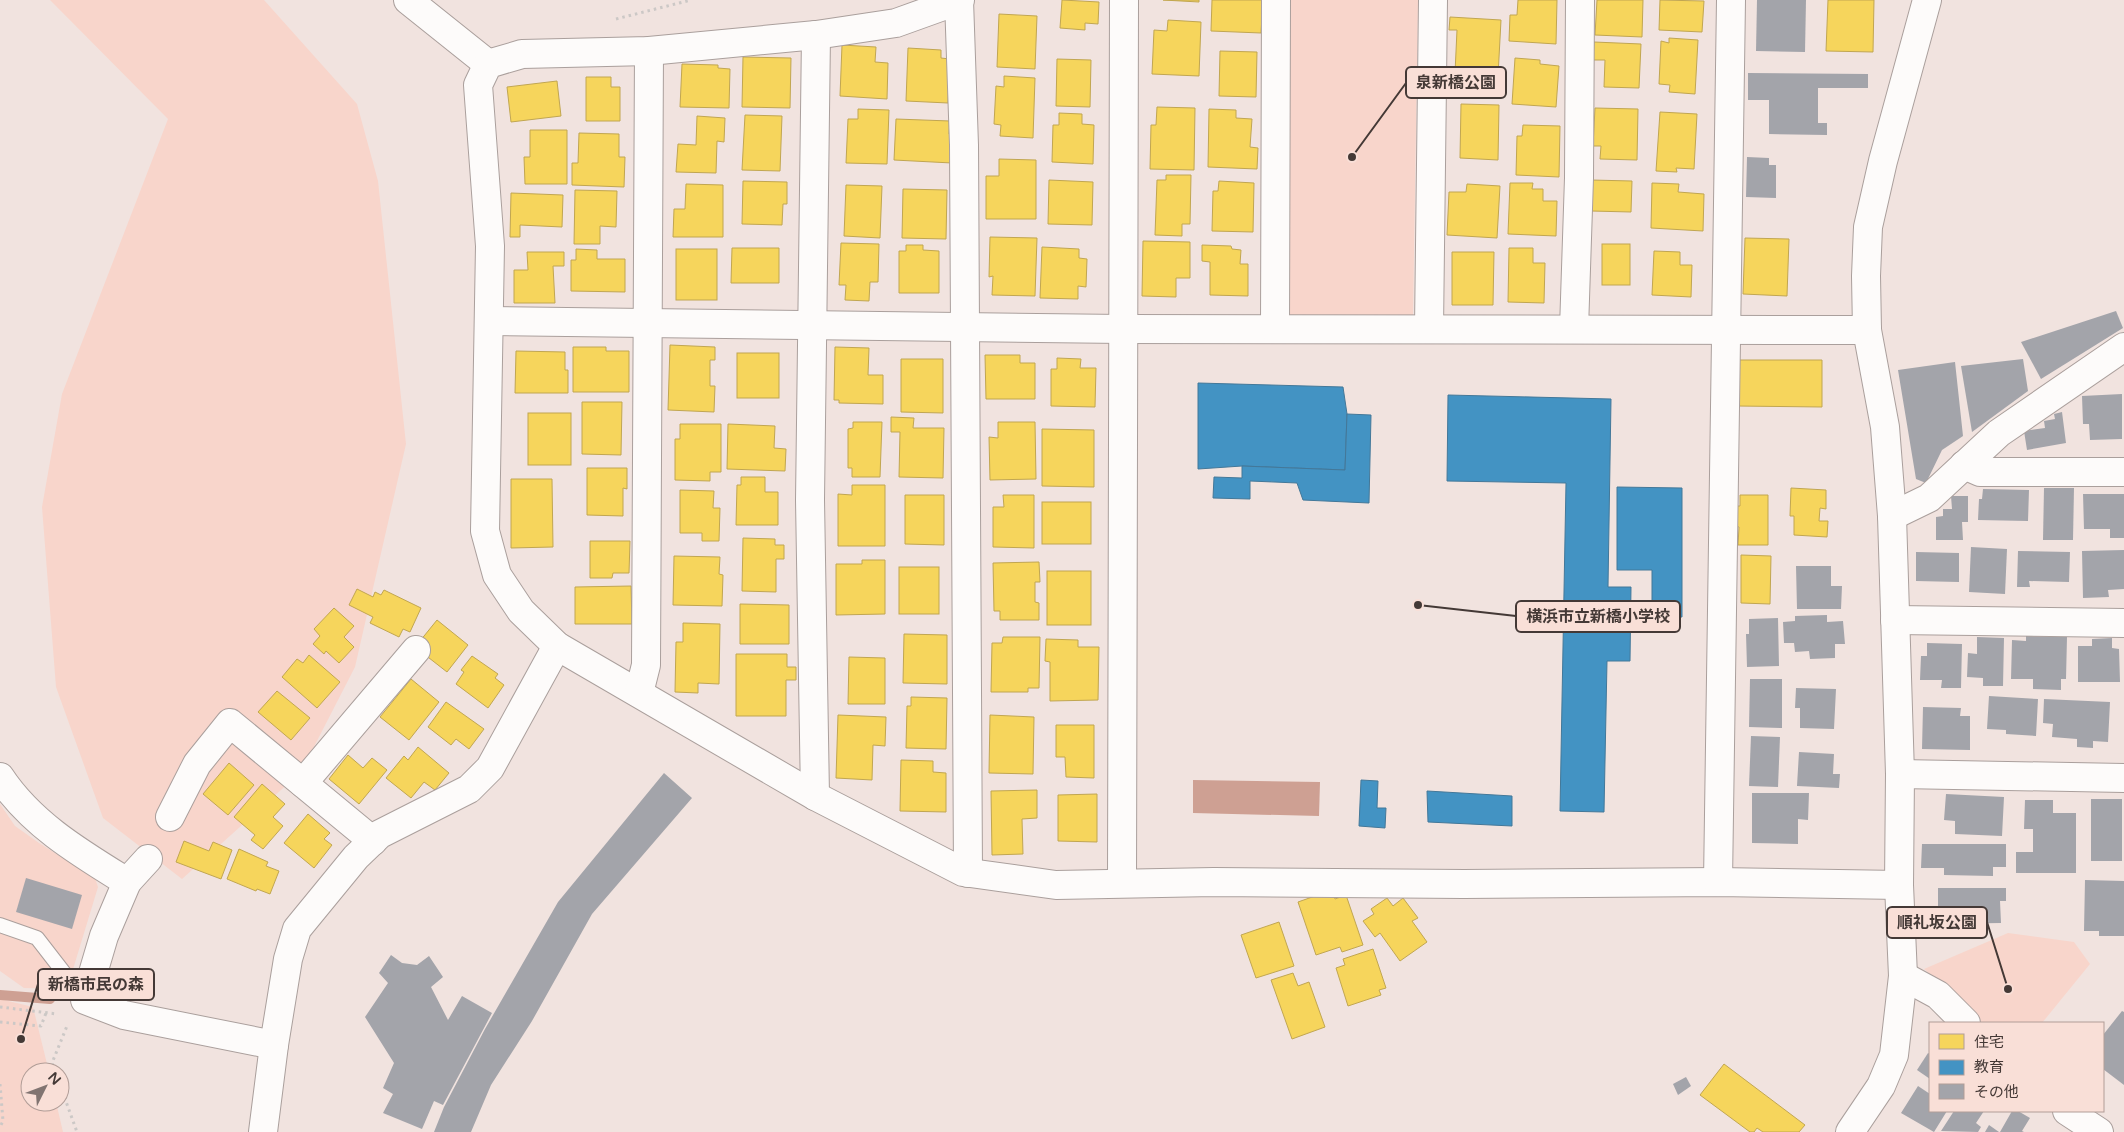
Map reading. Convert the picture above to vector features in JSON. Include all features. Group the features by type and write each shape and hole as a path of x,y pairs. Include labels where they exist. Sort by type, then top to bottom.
{"street":[{"path":"408,0 488,64"},
{"path":"968,873 964,145 959,0 896,23 816,35 649,51 522,54 488,64 478,84 490,246 485,531 497,575 521,611 557,646 639,693 705,734 815,796 963,872 968,873 1056,885 1122,883 1464,884 1718,882 1900,885"},
{"path":"1122,883 1124,0"},
{"path":"1275,329 1276,0"},
{"path":"1429,329 1433,0"},
{"path":"1574,329 1579,178 1580,0"},
{"path":"1718,882 1731,0"},
{"path":"1850,1132 1881,1086 1894,1054 1903,976 1900,885 1900,774 1892,516 1885,427 1867,330 1866,276 1868,227 1883,161 1927,0"},
{"path":"815,796 810,500 816,35"},
{"path":"639,693 646,665 649,51"},
{"path":"489,321 1123,329 1867,330"},
{"path":"1892,516 1929,498 2000,433 2124,346"},
{"path":"1964,465 1980,472 2124,472"},
{"path":"1895,620 2124,623"},
{"path":"263,1132 274,1045 288,960 297,929 321,897 380,834 468,789 490,768 557,646"},
{"path":"304,783 416,650"},
{"path":"170,817 197,764 230,723 373,841"},
{"path":"1900,774 2124,778"},
{"path":"0,778 12,795 36,819 74,849 127,882"},
{"path":"148,859 127,882 104,936 78,1008 274,1045"},
{"path":"1903,976 1938,995 1965,1022"},
{"path":"2068,1112 2099,1132"}],"lane":[{"path":"0,925 37,938 78,1008"}],"path":[{"path":"616,19 691,0"},
{"path":"0,1008 46,1013 78,1008"},
{"path":"52,1062 78,1008"},
{"path":"0,1022 41,1026 46,1013"},
{"path":"0,1084 3,1121 0,1127"},
{"path":"70,1112 77,1132"}],"shaded area":[{"path":"50,0 264,0 357,104 378,181 406,444 355,667 301,772 182,879 103,818 56,687 42,507 62,394 168,119"},
{"path":"1289,0 1418,0 1413,315 1288,315"},
{"path":"1193,780 1320,782 1319,816 1193,813"},
{"path":"0,804 15,826 95,878 98,887 67,989 24,988 0,971"},
{"path":"2008,933 2074,942 2090,964 2043,1022 1981,1022 1971,1009 1924,969"},
{"path":"0,999 33,1007 47,1062 20,1062 20,1112 58,1112 63,1132 0,1132"}],"building: 住宅":[{"path":"1062,0 1099,2 1098,24 1085,23 1085,30 1060,28"},
{"path":"1163,0 1199,0 1199,2"},
{"path":"1212,0 1263,0 1261,33 1211,31"},
{"path":"1518,0 1557,0 1556,44 1509,41 1510,15 1517,15"},
{"path":"1597,0 1643,0 1642,37 1595,35"},
{"path":"1660,0 1704,1 1702,32 1659,30"},
{"path":"1828,0 1874,0 1873,52 1826,51"},
{"path":"999,14 1037,16 1035,69 997,67"},
{"path":"1450,17 1501,20 1497,95 1464,93 1465,74 1455,73 1457,30 1449,30"},
{"path":"1168,20 1201,22 1199,76 1152,74 1154,30 1167,31"},
{"path":"1669,38 1698,40 1695,94 1669,92 1670,85 1659,84 1661,41 1669,43"},
{"path":"1594,42 1641,44 1639,88 1604,87 1605,60 1593,60"},
{"path":"842,45 876,47 875,62 888,63 887,99 840,96"},
{"path":"908,48 941,50 941,58 950,59 948,103 906,101"},
{"path":"1220,51 1257,52 1256,97 1219,96"},
{"path":"743,57 791,58 790,108 742,107"},
{"path":"1515,58 1540,60 1540,64 1559,66 1556,107 1512,104"},
{"path":"1057,59 1091,60 1090,107 1056,106"},
{"path":"682,64 718,65 718,68 730,69 729,108 680,107"},
{"path":"1004,76 1035,78 1033,138 1000,136 1001,125 994,124 996,86 1004,87"},
{"path":"586,77 611,77 611,87 620,87 620,121 586,121"},
{"path":"557,81 561,116 511,122 507,87"},
{"path":"1461,104 1499,105 1498,160 1460,158"},
{"path":"1157,107 1195,108 1194,170 1150,169 1151,125 1156,125"},
{"path":"1595,108 1638,109 1637,160 1600,159 1601,146 1593,146"},
{"path":"858,109 889,110 887,164 846,163 848,119 858,119"},
{"path":"1209,109 1236,110 1236,118 1252,119 1250,147 1258,148 1257,169 1208,167"},
{"path":"1660,112 1697,114 1694,169 1676,168 1677,172 1656,171"},
{"path":"1059,113 1082,114 1082,124 1094,125 1093,164 1052,162 1053,125 1059,125"},
{"path":"745,115 782,116 780,171 742,170"},
{"path":"697,116 725,118 724,142 717,141 716,173 676,172 678,144 696,145"},
{"path":"896,119 950,121 949,134 953,134 952,163 894,160"},
{"path":"1523,125 1560,126 1559,177 1516,175 1517,136 1522,136"},
{"path":"530,130 567,130 567,184 525,184 524,157 530,157"},
{"path":"579,133 619,134 619,157 625,157 624,187 572,185 572,163 578,163"},
{"path":"999,159 1036,160 1036,219 986,219 986,176 999,176"},
{"path":"1166,175 1191,175 1190,224 1182,224 1182,236 1155,235 1157,180 1166,180"},
{"path":"1049,180 1093,182 1092,225 1048,224"},
{"path":"1591,180 1632,181 1631,212 1591,211"},
{"path":"743,181 787,182 787,204 783,204 782,225 742,224"},
{"path":"1219,181 1254,183 1253,232 1212,231 1213,191 1218,191"},
{"path":"1510,183 1533,183 1532,189 1543,189 1543,201 1557,201 1556,236 1508,234"},
{"path":"1652,183 1679,184 1678,192 1704,194 1703,231 1651,228"},
{"path":"686,184 723,185 723,237 673,237 674,209 685,209"},
{"path":"1467,184 1500,186 1497,238 1447,235 1449,192 1466,192"},
{"path":"846,185 882,186 880,238 844,236"},
{"path":"903,189 947,190 946,239 902,238"},
{"path":"575,190 617,191 616,227 600,226 600,244 574,244"},
{"path":"511,193 563,195 562,227 520,225 520,237 510,237"},
{"path":"990,237 1037,238 1035,296 992,295 993,276 989,277"},
{"path":"1745,238 1789,239 1787,296 1743,294"},
{"path":"1143,241 1190,242 1190,278 1176,278 1176,297 1142,296"},
{"path":"841,243 879,244 878,282 870,282 869,301 845,300 846,285 839,285"},
{"path":"1602,244 1630,244 1630,285 1602,285"},
{"path":"906,245 923,245 923,250 939,251 939,293 899,293 899,251 906,251"},
{"path":"1202,245 1231,246 1232,249 1241,250 1240,264 1248,264 1248,296 1210,295 1210,262 1202,261"},
{"path":"1042,247 1079,249 1079,258 1087,259 1086,287 1078,286 1078,299 1040,298"},
{"path":"732,248 779,248 779,283 731,283"},
{"path":"1509,248 1533,248 1533,263 1545,263 1544,303 1508,302"},
{"path":"576,249 597,250 597,259 625,259 625,292 571,291 571,260 576,260"},
{"path":"676,249 717,249 717,300 676,300"},
{"path":"1654,251 1680,252 1680,265 1692,265 1691,297 1652,295"},
{"path":"527,252 564,252 564,266 553,266 555,303 514,303 514,270 528,270"},
{"path":"1452,252 1494,252 1493,305 1452,305"},
{"path":"670,345 715,347 715,360 710,360 710,386 715,386 714,412 668,410"},
{"path":"573,347 606,347 606,351 629,351 629,392 573,392"},
{"path":"835,347 869,348 868,375 883,375 883,404 839,403 839,400 834,400"},
{"path":"516,351 565,352 565,370 568,370 568,393 515,393"},
{"path":"737,353 779,353 779,398 737,398"},
{"path":"985,355 1020,355 1020,363 1035,363 1035,399 986,399"},
{"path":"1057,358 1081,359 1080,368 1096,368 1095,407 1051,406 1051,369 1057,369"},
{"path":"901,359 943,359 943,413 901,412"},
{"path":"1737,360 1822,360 1822,407 1737,406"},
{"path":"582,402 622,402 621,455 582,454"},
{"path":"528,413 571,413 571,465 528,465"},
{"path":"891,417 914,418 913,428 944,428 943,478 899,477 900,432 891,432"},
{"path":"853,422 882,422 880,477 852,477 852,468 848,468 848,429 853,428"},
{"path":"998,422 1035,422 1036,479 990,480 989,437 998,438"},
{"path":"680,424 721,424 721,472 710,472 710,481 675,480 675,439 680,439"},
{"path":"728,424 775,426 774,448 786,449 785,471 727,469"},
{"path":"1042,429 1094,430 1094,487 1042,486"},
{"path":"587,468 627,468 627,489 623,488 623,516 587,515"},
{"path":"741,477 765,477 765,492 778,492 778,525 736,525 737,485 741,485"},
{"path":"511,479 552,479 553,547 511,548"},
{"path":"852,485 885,485 885,546 838,546 838,494 852,495"},
{"path":"1791,488 1826,490 1826,509 1820,508 1819,521 1828,521 1827,537 1794,535 1794,516 1790,516"},
{"path":"680,490 714,491 713,508 720,508 719,541 702,541 702,533 680,533"},
{"path":"905,495 944,495 944,545 905,544"},
{"path":"1003,495 1034,495 1034,548 993,547 993,507 1004,507"},
{"path":"1740,495 1768,495 1768,545 1738,545 1739,527 1735,526 1735,506 1740,506"},
{"path":"1042,502 1091,502 1091,544 1042,544"},
{"path":"743,538 775,539 775,545 784,545 784,559 776,559 776,592 742,591"},
{"path":"590,541 630,541 629,573 613,573 612,578 590,578"},
{"path":"1741,555 1771,556 1770,604 1741,603"},
{"path":"674,556 720,557 719,574 723,575 722,606 673,605"},
{"path":"862,560 885,560 885,614 836,615 836,564 862,564"},
{"path":"1039,562 1040,582 1035,582 1035,602 1039,603 1039,620 1000,620 1000,611 994,611 993,563"},
{"path":"899,567 939,567 939,614 899,614"},
{"path":"1047,571 1091,571 1091,625 1047,625"},
{"path":"631,586 632,624 575,624 575,587"},
{"path":"357,589 373,597 375,592 381,595 384,590 421,608 410,632 403,629 399,637 370,623 373,617 349,605"},
{"path":"740,604 789,605 789,644 740,644"},
{"path":"334,608 354,626 344,637 354,647 339,663 326,651 324,654 313,644 320,636 314,629"},
{"path":"437,620 468,645 447,672 424,654 420,641"},
{"path":"683,623 720,624 719,684 698,683 698,693 675,692 676,642 683,642"},
{"path":"904,634 947,635 947,684 903,683"},
{"path":"1003,637 1040,637 1039,688 1028,688 1028,692 991,692 992,643 1002,643"},
{"path":"1046,639 1078,640 1078,647 1099,647 1098,700 1050,701 1050,662 1045,661"},
{"path":"736,654 787,654 787,667 796,667 796,680 786,680 786,716 736,716"},
{"path":"309,655 340,682 317,708 282,677 297,659 303,663"},
{"path":"472,656 498,674 495,678 504,685 488,708 456,684 464,672 461,670"},
{"path":"849,657 885,658 885,704 848,704"},
{"path":"411,679 439,702 409,740 380,717"},
{"path":"277,691 310,718 291,740 258,712"},
{"path":"911,697 947,698 946,749 906,748 907,706 911,706"},
{"path":"446,702 484,729 469,749 456,739 451,745 428,727"},
{"path":"838,715 886,717 885,746 873,745 872,780 836,778"},
{"path":"990,715 1034,717 1033,774 989,773"},
{"path":"1056,725 1094,725 1094,778 1066,777 1065,757 1056,757"},
{"path":"418,747 449,773 435,790 424,782 411,798 386,778 404,756 408,760"},
{"path":"348,755 363,768 372,758 387,770 359,804 329,779"},
{"path":"901,760 933,761 933,772 946,773 946,812 900,811"},
{"path":"229,763 254,785 228,815 203,794"},
{"path":"262,784 285,804 273,817 283,826 263,849 251,840 255,835 234,817"},
{"path":"1037,790 1037,818 1022,819 1023,854 992,855 991,791"},
{"path":"1097,794 1097,842 1058,841 1058,795"},
{"path":"308,814 330,833 324,839 332,845 314,868 284,843"},
{"path":"184,841 209,851 213,842 232,850 221,879 176,862"},
{"path":"239,849 268,862 266,866 279,871 270,894 257,889 256,891 227,879"},
{"path":"1332,890 1335,899 1346,895 1363,945 1342,952 1340,947 1316,955 1298,902"},
{"path":"1387,898 1393,906 1403,898 1418,918 1412,921 1427,942 1400,961 1380,933 1375,937 1363,921 1374,914 1371,909"},
{"path":"1279,922 1294,966 1256,978 1241,935"},
{"path":"1373,949 1386,988 1379,990 1381,995 1348,1006 1336,968 1345,965 1343,959"},
{"path":"1293,973 1298,986 1309,982 1325,1027 1292,1039 1271,980"},
{"path":"1724,1064 1805,1125 1799,1132 1763,1132 1757,1128 1754,1132 1750,1132 1700,1095"}],"building: 教育":[{"path":"1198,383 1343,387 1347,414 1345,470 1242,466 1198,469"},
{"path":"1448,395 1611,399 1608,587 1631,587 1630,661 1607,661 1604,812 1560,811 1566,483 1447,481"},
{"path":"1347,414 1371,415 1369,503 1303,500 1297,483 1250,481 1250,499 1213,498 1214,477 1242,478 1242,466 1345,470"},
{"path":"1617,487 1682,488 1682,617 1652,617 1652,570 1617,570"},
{"path":"1361,780 1378,781 1377,808 1386,808 1385,828 1359,826"},
{"path":"1427,791 1512,796 1512,826 1428,822"}],"building: その他":[{"path":"1757,0 1806,0 1805,52 1756,51"},
{"path":"1748,73 1868,74 1868,88 1818,88 1818,123 1827,123 1827,135 1769,134 1769,100 1748,100"},
{"path":"1747,157 1769,158 1769,165 1776,165 1776,198 1746,197"},
{"path":"2116,311 2123,328 2041,379 2021,342"},
{"path":"2023,359 2028,391 1972,432 1961,366"},
{"path":"1955,362 1963,436 1942,450 1926,483 1916,479 1898,370"},
{"path":"2122,394 2122,439 2090,440 2089,424 2083,424 2082,396"},
{"path":"2062,412 2066,443 2027,450 2024,431 2045,428 2044,421 2055,419 2054,414"},
{"path":"2044,488 2074,488 2073,540 2043,540"},
{"path":"1983,489 2029,490 2028,521 1978,520 1979,499 1982,499"},
{"path":"2083,494 2124,494 2124,538 2110,538 2110,529 2084,529"},
{"path":"1951,496 1968,496 1968,522 1962,522 1963,540 1936,540 1936,517 1943,516 1943,509 1952,509"},
{"path":"1971,547 2007,549 2005,594 1969,592"},
{"path":"2124,550 2124,589 2108,590 2109,597 2083,598 2082,551"},
{"path":"2018,551 2070,552 2069,582 2029,581 2030,587 2017,587"},
{"path":"1916,552 1959,553 1959,582 1916,581"},
{"path":"1796,566 1831,566 1831,586 1842,586 1841,609 1797,609"},
{"path":"1827,615 1827,622 1843,621 1845,644 1835,644 1835,658 1810,659 1809,651 1795,652 1794,643 1784,643 1783,622 1795,621 1795,616"},
{"path":"1778,618 1779,666 1747,667 1746,634 1749,634 1749,619"},
{"path":"2026,636 2067,637 2066,679 2061,679 2061,690 2033,689 2033,679 2011,679 2012,640 2026,641"},
{"path":"1977,637 2004,638 2003,686 1983,686 1983,678 1967,677 1968,653 1977,654"},
{"path":"2112,638 2112,648 2119,649 2120,682 2078,682 2078,646 2092,646 2092,639"},
{"path":"1927,643 1962,644 1961,688 1941,688 1942,680 1920,680 1921,656 1927,656"},
{"path":"1750,679 1782,679 1782,728 1749,727"},
{"path":"1796,688 1836,689 1834,729 1800,728 1800,708 1795,708"},
{"path":"1989,696 2038,699 2036,736 2006,734 2006,730 1987,729"},
{"path":"2044,699 2110,702 2108,742 2093,741 2093,748 2077,747 2077,739 2052,737 2053,724 2043,723"},
{"path":"1923,707 1961,708 1960,716 1970,716 1970,750 1922,749"},
{"path":"1751,736 1780,737 1778,787 1749,786"},
{"path":"1799,752 1834,754 1833,774 1840,774 1839,788 1797,786"},
{"path":"664,773 692,798 592,914 532,1021 491,1085 471,1132 434,1132 444,1107 485,1029 558,902"},
{"path":"1752,793 1809,793 1808,820 1798,819 1798,844 1752,843"},
{"path":"1946,794 2004,797 2002,836 1955,834 1955,821 1944,820"},
{"path":"2091,799 2122,799 2122,861 2091,861"},
{"path":"2025,800 2053,800 2053,813 2076,813 2076,873 2016,873 2016,852 2033,852 2033,829 2024,829"},
{"path":"1922,844 2006,844 2006,867 1993,867 1993,876 1944,875 1944,868 1921,868"},
{"path":"26,878 82,895 72,929 16,912"},
{"path":"2085,880 2124,881 2124,936 2099,936 2099,931 2084,931"},
{"path":"1938,888 2006,888 2006,901 2000,901 2001,923 1938,924"},
{"path":"391,955 402,963 417,965 429,956 443,977 431,987 448,1020 462,996 492,1013 443,1105 434,1101 422,1129 383,1113 393,1094 383,1088 394,1063 365,1017 388,983 379,973"},
{"path":"2122,1011 2124,1012 2124,1085 2104,1070 2104,1034"},
{"path":"1928,1053 1929,1054 1929,1078 1917,1070"},
{"path":"1686,1077 1691,1086 1678,1095 1673,1084"},
{"path":"1918,1086 1929,1093 1929,1112 1946,1112 1934,1132 1901,1113"},
{"path":"1953,1112 1983,1112 1976,1123 1981,1127 1978,1132 1941,1131"},
{"path":"2011,1112 2020,1112 2030,1118 2022,1131 2024,1132 2000,1132"},
{"path":"1989,1125 1999,1132 1985,1132"}],"waterway":[{"path":"0,995 50,999"}],"place":[{"name":"泉新橋公園","path":"1352,157"},
{"name":"横浜市立新橋小学校","path":"1418,605"},
{"name":"順礼坂公園","path":"2008,989"},
{"name":"新橋市民の森","path":"21,1039"}]}
